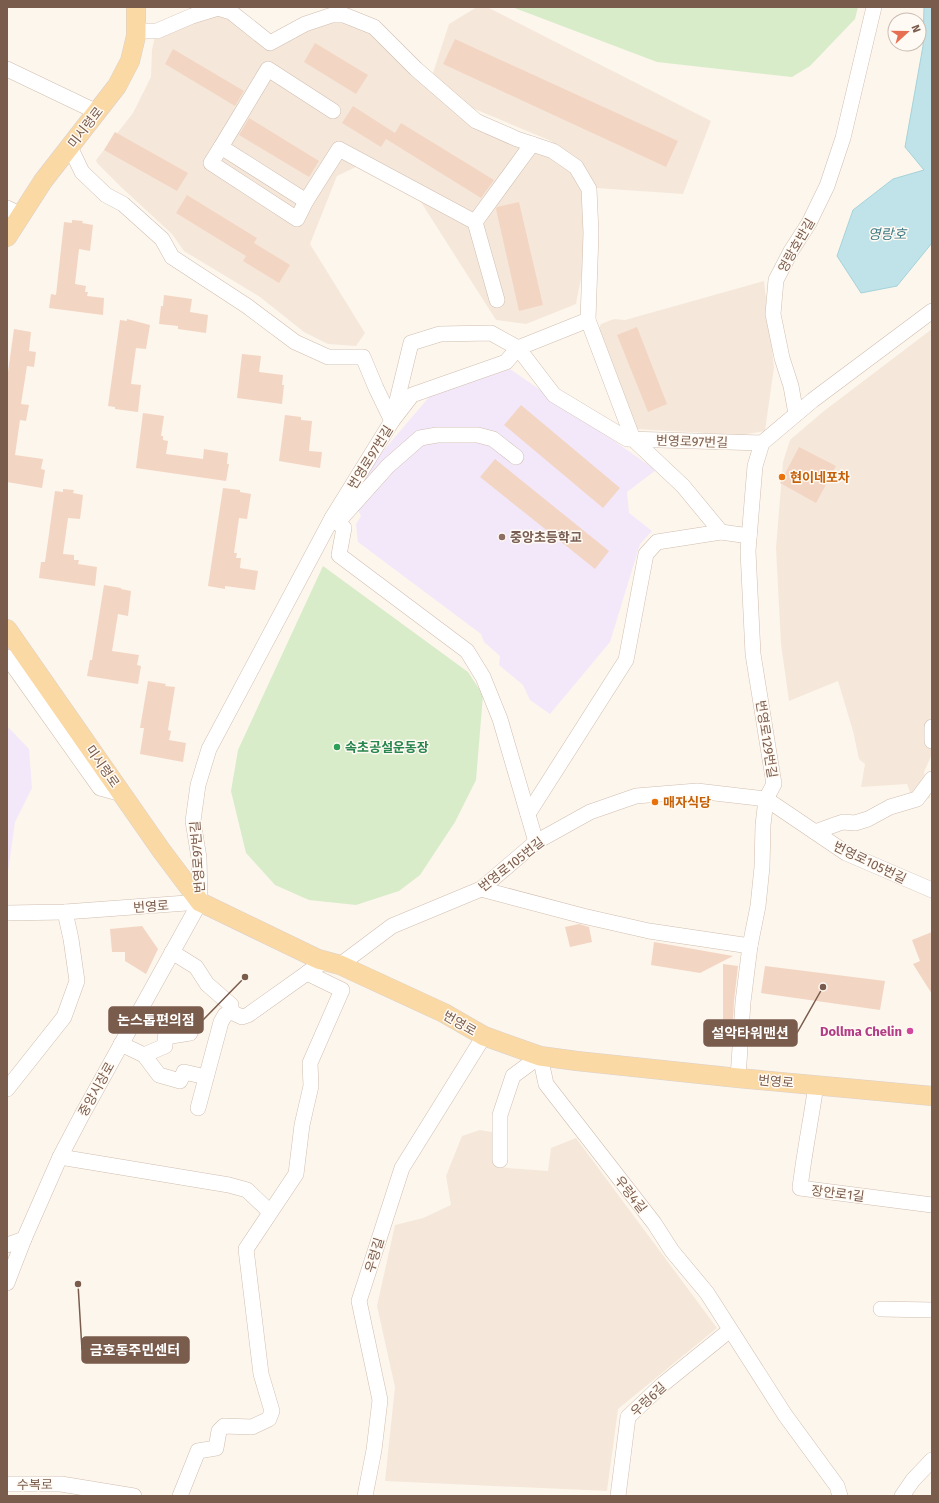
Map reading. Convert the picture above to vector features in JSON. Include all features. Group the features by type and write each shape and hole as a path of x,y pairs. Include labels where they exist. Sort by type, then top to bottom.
{"main road":[{"name":"미시령로","path":"7,237 14,211 43,181 117,86 130,61 136,31 136,7"},
{"name":"미시령로","path":"7,630 200,902"},
{"name":"번영로","path":"200,902 318,959 333,963 444,1013 484,1036 540,1056 738,1078 932,1096"}],"street":[{"name":"영랑호반길","path":"796,414 791,386 782,358 773,314 776,280 791,251 809,223 827,186 843,138 874,7"},
{"path":"136,31 157,31 192,16 218,8 231,12 270,43 305,24 332,15 344,15 374,27 416,69 476,121 553,152 576,167 589,189 591,233 588,320 633,439 683,486 721,532"},
{"path":"7,69 97,112"},
{"path":"333,111 268,69 221,147 306,202 339,149 475,222 497,300"},
{"path":"475,222 532,144"},
{"path":"70,147 82,172 106,195 123,204 162,238 172,257 247,306 296,342 328,357 363,357 392,421 412,395 506,362 518,348 588,320"},
{"path":"762,443 796,414 932,311"},
{"name":"번영로97번길","path":"200,902 199,858 193,821 198,785 209,749 334,521 392,421 412,343 440,334 491,333 518,348 554,395 627,439 762,443"},
{"path":"516,457 493,439 478,435 437,435 420,438 388,466 334,521 344,528 339,555 467,651 483,677 500,720 536,842"},
{"name":"번영로129번길","path":"738,1078 743,1002 750,946 759,898 766,799 774,784 753,654 748,551 755,466 762,443"},
{"path":"528,814 626,660 646,554 657,542 721,532 749,536"},
{"path":"7,657 100,788 122,794"},
{"path":"932,727 932,741"},
{"path":"815,832 843,822 855,823 868,819 890,807 917,799 932,779"},
{"name":"번영로105번길","path":"231,1012 242,1016 248,1015 307,974 333,963 392,926 481,889 536,842 590,812 636,796 697,791 766,799 846,853 929,889"},
{"path":"481,889 583,916 649,931 750,946"},
{"name":"번영로","path":"7,913 65,912 200,902"},
{"name":"중앙시장로","path":"7,1283 24,1239 60,1157 200,902"},
{"path":"7,1089 64,1017 77,981 71,939 65,912"},
{"path":"172,952 196,967 207,984 231,1005 231,1012 226,1015 221,1022 198,1108"},
{"path":"180,1496 198,1451 216,1448 219,1431 224,1426 252,1427 269,1419 272,1411 261,1374 246,1249 296,1174 302,1125 311,1086 310,1063 342,990 307,974"},
{"path":"144,1055 165,1046 165,1037 190,1034"},
{"name":"우렁길","path":"365,1496 374,1450 380,1400 359,1301 402,1168 484,1036"},
{"path":"121,1044 144,1055 159,1075 180,1080 184,1072 206,1077"},
{"path":"500,1160 500,1115 513,1076 540,1056"},
{"name":"우렁4길","path":"540,1056 546,1084 654,1223 672,1251 708,1293 785,1415 836,1486 840,1496"},
{"name":"장안로1길","path":"816,1085 803,1158 800,1188 932,1205"},
{"path":"60,1157 230,1185 247,1190 270,1212"},
{"path":"7,1245 24,1239"},
{"path":"881,1309 932,1310"},
{"name":"우렁6길","path":"618,1496 628,1417 662,1385 730,1330"},
{"path":"902,1496 913,1480 932,1460"},
{"name":"수복로","path":"7,1484 61,1484 134,1496"}],"shaded area":[{"path":"477,7 487,7 711,121 683,194 596,188 586,169 551,141 470,107 433,73 449,24"},
{"path":"215,13 228,16 268,48 303,29 341,19 371,32 474,125 550,156 573,172 587,194 589,237 576,304 526,324 496,320 412,188 358,166 337,176 310,244 365,333 356,346 328,344 304,332 260,297 184,251 172,234 120,186 97,163 96,160 133,113 151,77 152,50 155,36"},
{"path":"764,281 774,367 765,431 741,435 635,429 597,333 601,324 614,319 625,320"},
{"path":"932,329 932,754 924,772 930,798 913,801 907,784 861,787 865,764 859,759 853,731 838,681 789,701 781,644 776,548 783,462 790,440 824,411"},
{"name":"중앙초등학교","path":"510,369 656,470 627,492 629,513 652,531 640,544 610,642 550,714 530,700 523,685 499,665 500,656 484,642 481,634 358,542 356,524 361,516 353,501 366,471 430,396"},
{"path":"7,726 29,749 32,788 15,822 7,879"},
{"path":"480,1130 497,1133 496,1167 548,1171 551,1148 576,1138 717,1328 618,1409 607,1491 385,1481 395,1387 377,1306 395,1225 423,1218 451,1205 446,1176 462,1136"}],"green space":[{"path":"512,7 858,7 855,19 810,66 792,77 657,62"},
{"path":"323,566 468,672 483,695 476,780 455,822 420,875 399,891 356,905 309,900 275,885 246,853 231,791 238,750"}],"water":[{"name":"영랑호","path":"924,7 932,7 932,243 897,286 861,293 837,256 853,210 893,179 924,170 905,147 922,52 927,52 927,12 924,12"}],"building":[{"path":"455,39 678,141 666,167 443,64"},
{"path":"315,43 368,75 356,94 304,62"},
{"path":"173,49 244,91 235,106 165,64"},
{"path":"353,106 395,133 401,123 494,180 481,198 386,139 381,147 342,123"},
{"path":"249,118 319,161 309,177 239,135"},
{"path":"115,132 188,173 177,191 104,150"},
{"path":"187,195 257,238 254,243 290,265 279,283 243,261 246,256 176,213"},
{"path":"519,202 543,305 519,311 496,209 497,207"},
{"path":"72,220 83,221 82,223 93,225 90,251 79,249 75,284 86,286 85,292 88,292 87,296 104,298 103,315 49,308 51,294 56,295 64,222 72,223"},
{"path":"164,295 192,299 190,312 208,315 206,333 178,329 178,326 159,324"},
{"path":"127,319 150,325 146,349 136,348 131,384 141,385 138,412 115,409 115,407 108,406 120,320 127,321"},
{"path":"637,327 667,404 648,412 617,335"},
{"path":"14,329 31,332 29,351 36,352 34,367 27,366 21,404 29,405 26,421 20,420 15,455 43,459 41,469 45,470 42,488 7,482 7,379"},
{"path":"242,354 261,356 259,372 283,375 282,385 284,385 282,404 237,398"},
{"path":"521,405 620,488 603,508 504,425"},
{"path":"143,413 164,416 161,436 163,436 163,440 168,441 166,454 203,459 204,449 228,453 227,464 229,464 226,481 136,468"},
{"path":"285,415 301,417 301,420 312,421 309,451 322,452 320,468 279,461"},
{"path":"799,447 836,466 816,503 780,483"},
{"path":"495,459 609,551 595,569 480,477"},
{"path":"223,488 240,490 240,492 251,494 247,519 239,518 234,553 237,553 236,558 241,558 240,568 258,571 255,590 225,586 225,589 208,586"},
{"path":"63,489 74,490 73,493 83,495 80,519 68,518 63,554 74,555 74,560 79,560 78,564 97,567 95,586 39,578 41,562 45,562 55,491 63,492"},
{"path":"104,585 131,591 128,616 118,614 112,651 139,655 137,665 141,666 138,684 87,676 90,660 92,660"},
{"path":"148,681 175,687 168,730 171,731 169,740 186,743 183,762 140,754 144,728 140,728"},
{"path":"579,924 589,927 592,942 570,947 565,927"},
{"path":"142,926 158,949 146,974 125,961 125,952 112,952 110,929"},
{"path":"932,932 932,994 913,964 920,961 912,940"},
{"path":"654,942 733,956 700,973 651,965"},
{"path":"723,964 738,966 732,1038 723,1037"},
{"path":"765,966 885,981 880,1010 761,993"}],"place":[{"name":"현이네포차","path":"782,477"},
{"name":"중앙초등학교","path":"502,537"},
{"name":"속초공설운동장","path":"337,747"},
{"name":"매자식당","path":"655,802"},
{"name":"논스톱편의점","path":"245,977"},
{"name":"설악타워맨션","path":"823,987"},
{"name":"Dollma Chelin","path":"910,1031"},
{"name":"금호동주민센터","path":"78,1284"}]}
